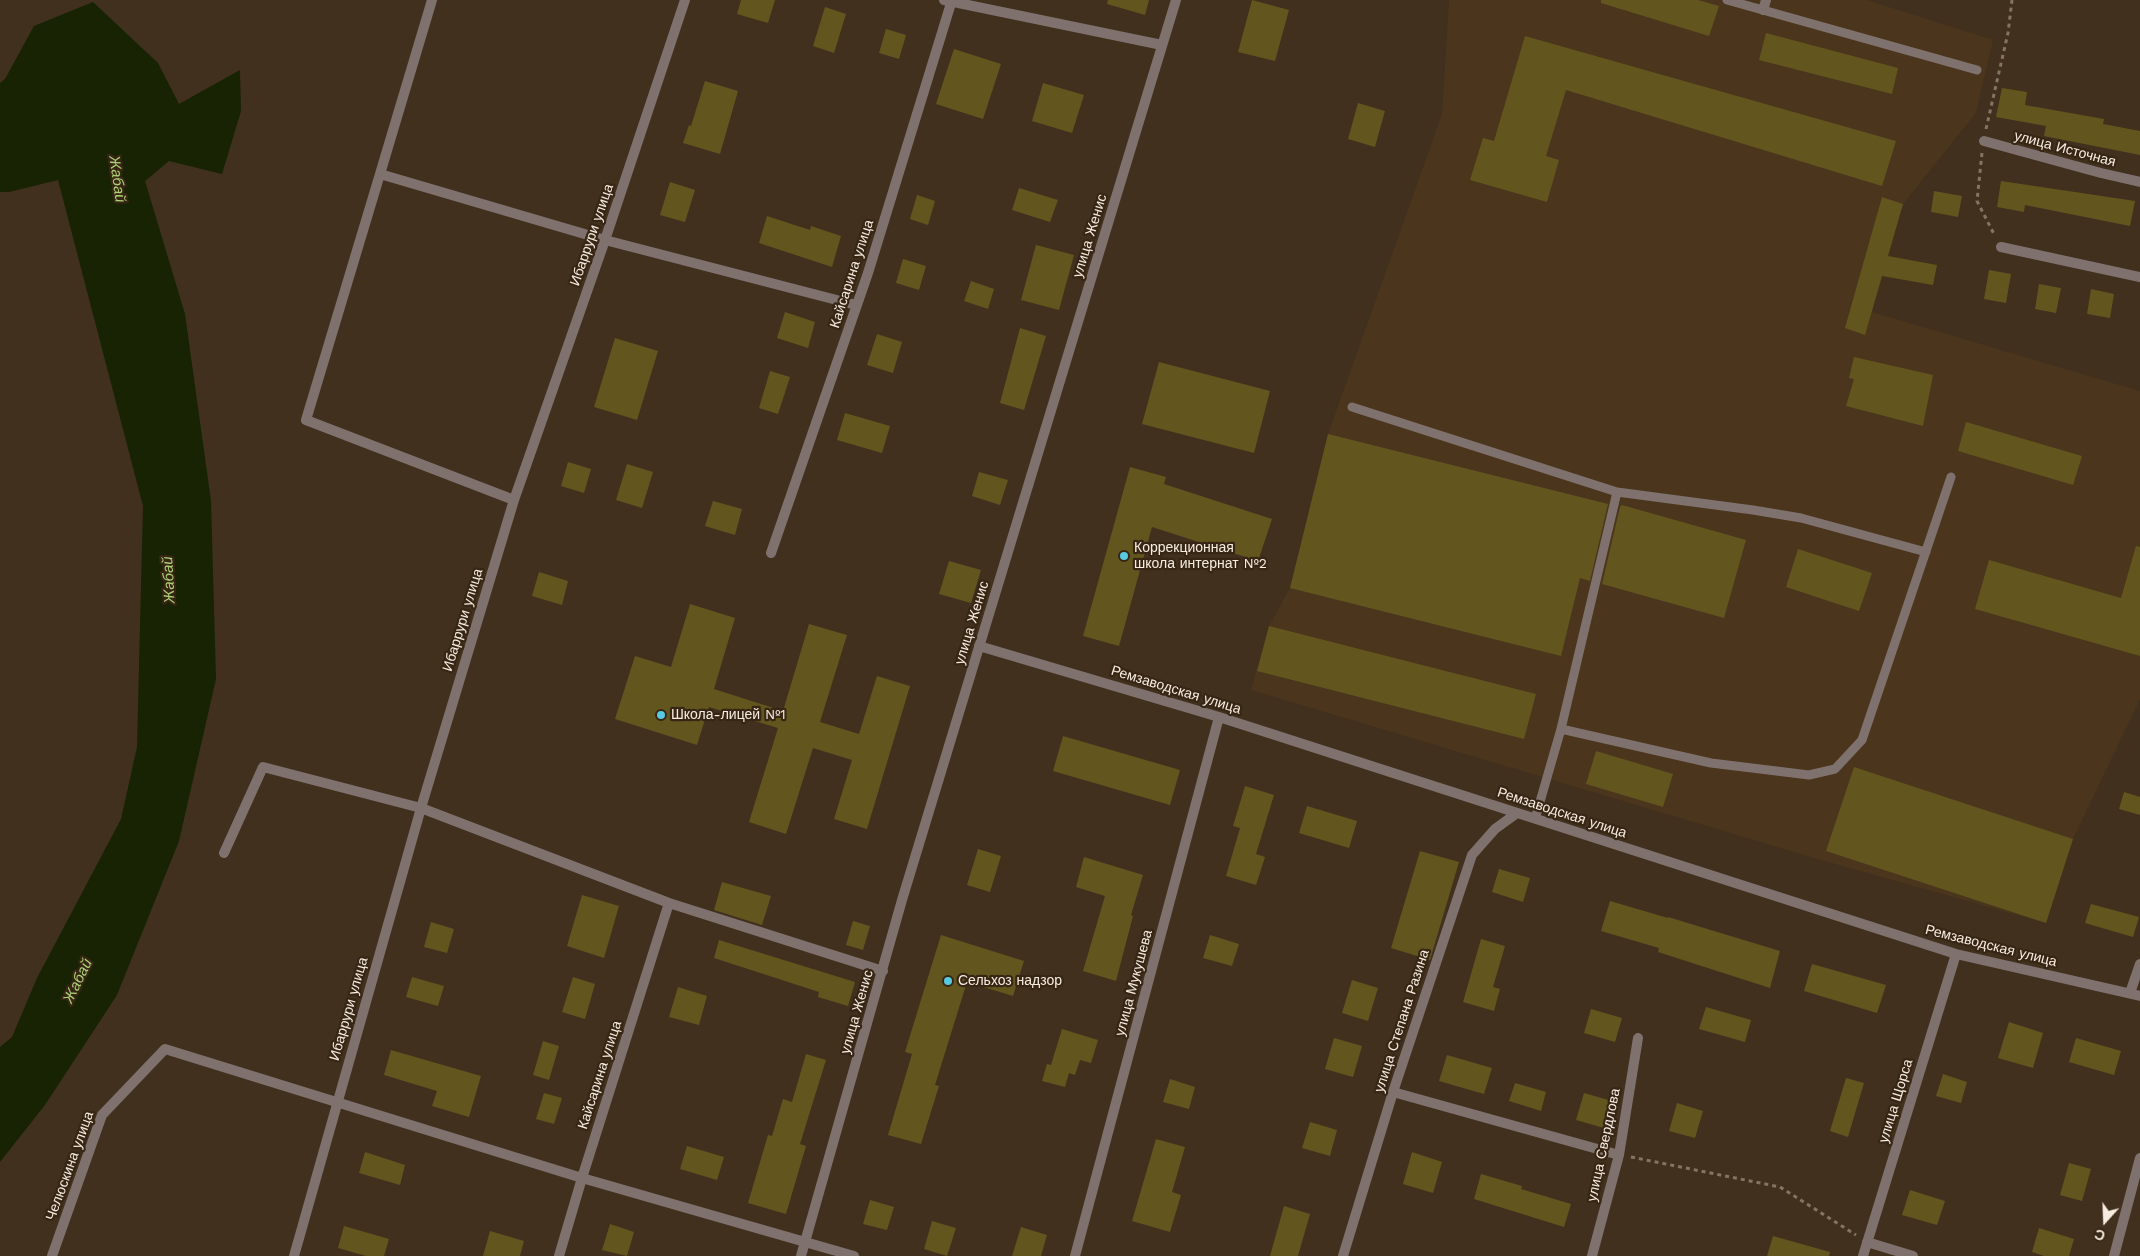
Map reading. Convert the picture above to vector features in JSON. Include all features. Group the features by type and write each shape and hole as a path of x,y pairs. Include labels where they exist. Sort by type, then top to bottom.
{"street":[{"path":"432,0 306,420 514,500"},
{"name":"Ибаррури улица","path":"294,1256 336,1102 421,808 514,500 686,0"},
{"name":"улица Женис","path":"801,1256 905,890 1176,0"},
{"path":"949,1 1162,45"},
{"name":"Кайсарина улица","path":"771,554 856,305 949,1"},
{"name":"улица Источная","path":"1984,141 2140,182"},
{"path":"380,174 605,240 856,305"},
{"path":"2001,247 2140,278"},
{"name":"Ремзаводская улица","path":"979,646 1219,717 1956,954 2135,994"},
{"name":"улица Мукушева","path":"1075,1256 1219,717"},
{"path":"224,853 262,767 421,808 669,903 883,971"},
{"name":"улица Степана Разина","path":"1343,1256 1393,1092 1472,854 1494,829 1517,812"},
{"name":"Кайсарина улица","path":"559,1256 669,903"},
{"name":"улица Щорса","path":"1863,1256 1956,954"},
{"path":"2135,994 2140,964"},
{"name":"улица Свердлова","path":"1592,1256 1618,1155 1638,1038"},
{"name":"Челюскина улица","path":"52,1256 102,1114 165,1049 336,1102"},
{"path":"1393,1092 1618,1155"},
{"path":"336,1102 582,1178 854,1256"},
{"path":"2114,1256 2140,1158"},
{"path":"1867,1242 1913,1256"}],"lane":[{"path":"1727,0 1764,5 1977,70"},
{"path":"1352,407 1616,492 1801,518 1926,552"},
{"path":"1561,730 1711,763 1809,776 1835,769 1862,740 1951,477"},
{"path":"1535,818 1561,730 1616,492"}],"path":[{"path":"2001,247 1977,201 1984,141 2008,33 2012,0"},
{"path":"1618,1155 1780,1187 1867,1242"}],"shaded area":[{"path":"1449,0 1867,0 1993,40 1976,113 1903,204 1872,312 2140,391 2140,699 2073,839 2046,923 1814,858 1251,690 1269,626 1290,588 1328,434 1442,114"}],"water":[{"name":"Жабай","path":"93,2 158,63 179,104 240,70 241,111 222,174 169,161 145,181 185,314 211,501 216,679 179,841 117,995 45,1105 0,1162 0,1047 12,1037 37,978 121,819 137,747 143,506 58,180 9,192 0,192 0,83 5,79 34,26"}],"building":[{"path":"741,0 775,0 768,23 737,14"},
{"path":"1108,0 1149,0 1145,15 1107,4"},
{"path":"1252,0 1289,10 1275,61 1238,52"},
{"path":"1601,0 1698,0 1719,6 1709,36 1601,3"},
{"path":"825,7 846,14 834,53 813,46"},
{"path":"886,29 906,35 899,59 879,53"},
{"path":"1766,33 1898,68 1892,94 1759,60"},
{"path":"1525,36 1896,141 1882,186 1566,90 1546,156 1559,160 1547,202 1470,180 1483,138 1494,141"},
{"path":"954,49 1001,64 983,119 936,104"},
{"path":"705,81 738,91 720,154 683,143 689,125 691,126"},
{"path":"1043,83 1084,95 1072,133 1032,121"},
{"path":"2002,88 2027,92 2025,105 2104,119 2103,124 2140,131 2140,155 2044,136 2046,126 1996,117"},
{"path":"1358,103 1385,111 1375,147 1348,139"},
{"path":"2001,181 2135,201 2130,226 2025,205 2024,212 1997,207"},
{"path":"670,182 695,190 685,222 660,215"},
{"path":"1019,188 1058,200 1050,222 1012,210"},
{"path":"1934,191 1962,196 1958,217 1931,212"},
{"path":"917,195 935,201 928,225 910,219"},
{"path":"1882,197 1903,204 1888,256 1937,265 1933,285 1882,276 1865,335 1845,328"},
{"path":"767,216 810,230 811,226 841,236 832,267 759,243"},
{"path":"1036,245 1074,255 1059,310 1021,300"},
{"path":"903,259 926,266 919,290 896,283"},
{"path":"1989,270 2011,274 2006,303 1984,299"},
{"path":"971,281 994,289 988,309 964,301"},
{"path":"2039,284 2061,288 2056,313 2035,309"},
{"path":"2091,289 2114,294 2110,318 2087,314"},
{"path":"785,312 815,322 808,348 777,338"},
{"path":"1020,328 1046,336 1024,410 1000,403"},
{"path":"877,334 902,342 893,373 867,365"},
{"path":"615,338 658,351 637,420 594,407"},
{"path":"1854,357 1933,375 1923,426 1846,406 1854,379 1849,378"},
{"path":"1159,362 1270,391 1254,453 1142,424"},
{"path":"770,371 790,377 778,414 759,408"},
{"path":"845,413 890,426 882,453 837,440"},
{"path":"1966,422 2082,456 2073,485 1958,451"},
{"path":"1328,434 1608,504 1590,581 1580,578 1561,656 1290,588"},
{"path":"568,462 591,469 584,493 561,486"},
{"path":"627,464 653,472 642,508 616,500"},
{"path":"1130,467 1166,477 1164,484 1272,519 1258,561 1152,527 1119,646 1083,636"},
{"path":"979,472 1008,480 1000,505 972,496"},
{"path":"713,501 742,509 735,535 705,526"},
{"path":"1622,505 1746,540 1724,618 1602,584"},
{"path":"2136,546 2140,547 2140,656 1975,609 1989,560 2121,598"},
{"path":"1798,549 1872,573 1859,611 1786,587"},
{"path":"949,561 981,570 971,603 939,594"},
{"path":"539,572 568,581 562,605 532,596"},
{"name":"Школа-лицей №1","path":"690,604 735,618 714,689 783,711 809,624 847,635 820,722 859,734 877,676 910,686 867,829 834,819 852,760 813,748 786,834 749,822 778,728 709,707 697,745 615,719 635,656 671,667"},
{"path":"1269,626 1536,694 1524,739 1257,671"},
{"path":"1063,736 1180,770 1170,805 1053,771"},
{"path":"1596,751 1673,774 1663,807 1586,784"},
{"path":"1854,767 2073,839 2046,923 1826,851"},
{"path":"1245,786 1274,795 1256,854 1265,857 1256,885 1226,876 1240,828 1233,826"},
{"path":"2124,792 2140,797 2140,815 2119,809"},
{"path":"1307,806 1357,821 1349,848 1299,833"},
{"path":"978,849 1001,856 990,892 967,885"},
{"path":"1420,851 1459,862 1430,960 1391,948"},
{"path":"1084,857 1143,875 1131,915 1133,916 1116,981 1083,971 1105,896 1076,887"},
{"path":"1499,869 1530,878 1523,902 1492,892"},
{"path":"722,882 771,896 762,925 714,910"},
{"path":"582,895 619,906 604,958 567,946"},
{"path":"1610,901 1780,951 1770,988 1658,952 1659,948 1601,931"},
{"path":"2091,904 2139,917 2133,937 2085,923"},
{"path":"853,921 870,926 863,950 846,945"},
{"path":"431,922 454,929 447,953 424,947"},
{"path":"941,935 1024,961 1013,996 967,982 935,1085 939,1086 921,1144 888,1135 912,1054 905,1052"},
{"path":"1210,935 1239,944 1232,966 1203,958"},
{"path":"1481,939 1505,946 1493,987 1500,989 1494,1011 1463,1002"},
{"path":"719,940 855,982 848,1006 818,997 819,992 714,958"},
{"path":"1812,964 1886,985 1877,1013 1804,991"},
{"path":"412,977 444,986 438,1006 406,997"},
{"path":"573,977 595,984 585,1019 562,1012"},
{"path":"1352,980 1378,988 1368,1021 1342,1013"},
{"path":"678,987 707,996 699,1025 669,1017"},
{"path":"1706,1007 1751,1020 1745,1042 1699,1029"},
{"path":"1591,1009 1622,1018 1615,1042 1584,1033"},
{"path":"2009,1022 2043,1033 2033,1068 1998,1058"},
{"path":"1062,1029 1098,1040 1091,1063 1080,1060 1075,1075 1069,1073 1065,1087 1042,1081 1047,1064 1051,1065"},
{"path":"1334,1038 1362,1046 1353,1077 1325,1069"},
{"path":"2076,1038 2121,1051 2114,1075 2069,1062"},
{"path":"543,1041 559,1046 549,1080 533,1075"},
{"path":"391,1050 481,1076 469,1117 432,1106 437,1091 384,1075"},
{"path":"806,1054 826,1060 800,1144 806,1146 786,1214 748,1203 768,1135 772,1136 783,1099 792,1102"},
{"path":"1447,1055 1492,1068 1484,1094 1439,1081"},
{"path":"1943,1074 1967,1082 1961,1103 1936,1096"},
{"path":"1846,1078 1864,1083 1848,1137 1830,1131"},
{"path":"1170,1079 1195,1087 1189,1109 1163,1102"},
{"path":"1515,1083 1546,1092 1541,1111 1509,1101"},
{"path":"544,1093 562,1098 554,1124 536,1119"},
{"path":"1584,1093 1612,1101 1604,1128 1576,1120"},
{"path":"1677,1103 1703,1111 1695,1138 1669,1131"},
{"path":"1310,1122 1337,1130 1330,1156 1302,1148"},
{"path":"1156,1139 1185,1147 1172,1192 1181,1195 1170,1232 1132,1221"},
{"path":"687,1146 724,1157 717,1180 680,1169"},
{"path":"365,1152 405,1165 400,1185 359,1173"},
{"path":"1412,1152 1442,1162 1433,1193 1403,1184"},
{"path":"2069,1163 2091,1169 2082,1201 2060,1195"},
{"path":"1481,1174 1522,1186 1521,1189 1571,1204 1564,1227 1474,1199"},
{"path":"1910,1190 1945,1201 1937,1225 1902,1215"},
{"path":"870,1200 894,1207 887,1230 863,1224"},
{"path":"1284,1206 1310,1214 1298,1256 1270,1256"},
{"path":"932,1221 956,1228 947,1256 924,1249"},
{"path":"610,1224 634,1232 627,1256 602,1250"},
{"path":"344,1226 389,1239 384,1256 366,1256 338,1248"},
{"path":"1021,1227 1047,1235 1041,1256 1012,1256"},
{"path":"2039,1228 2074,1239 2069,1256 2044,1256 2032,1252"},
{"path":"490,1231 524,1241 520,1256 483,1256"},
{"path":"1773,1236 1830,1252 1829,1256 1767,1256"}],"place":[{"name":"Коррекционная школа интернат №2","path":"1124,556"},
{"name":"Школа-лицей №1","path":"661,715"},
{"name":"Сельхоз надзор","path":"948,981"}]}
